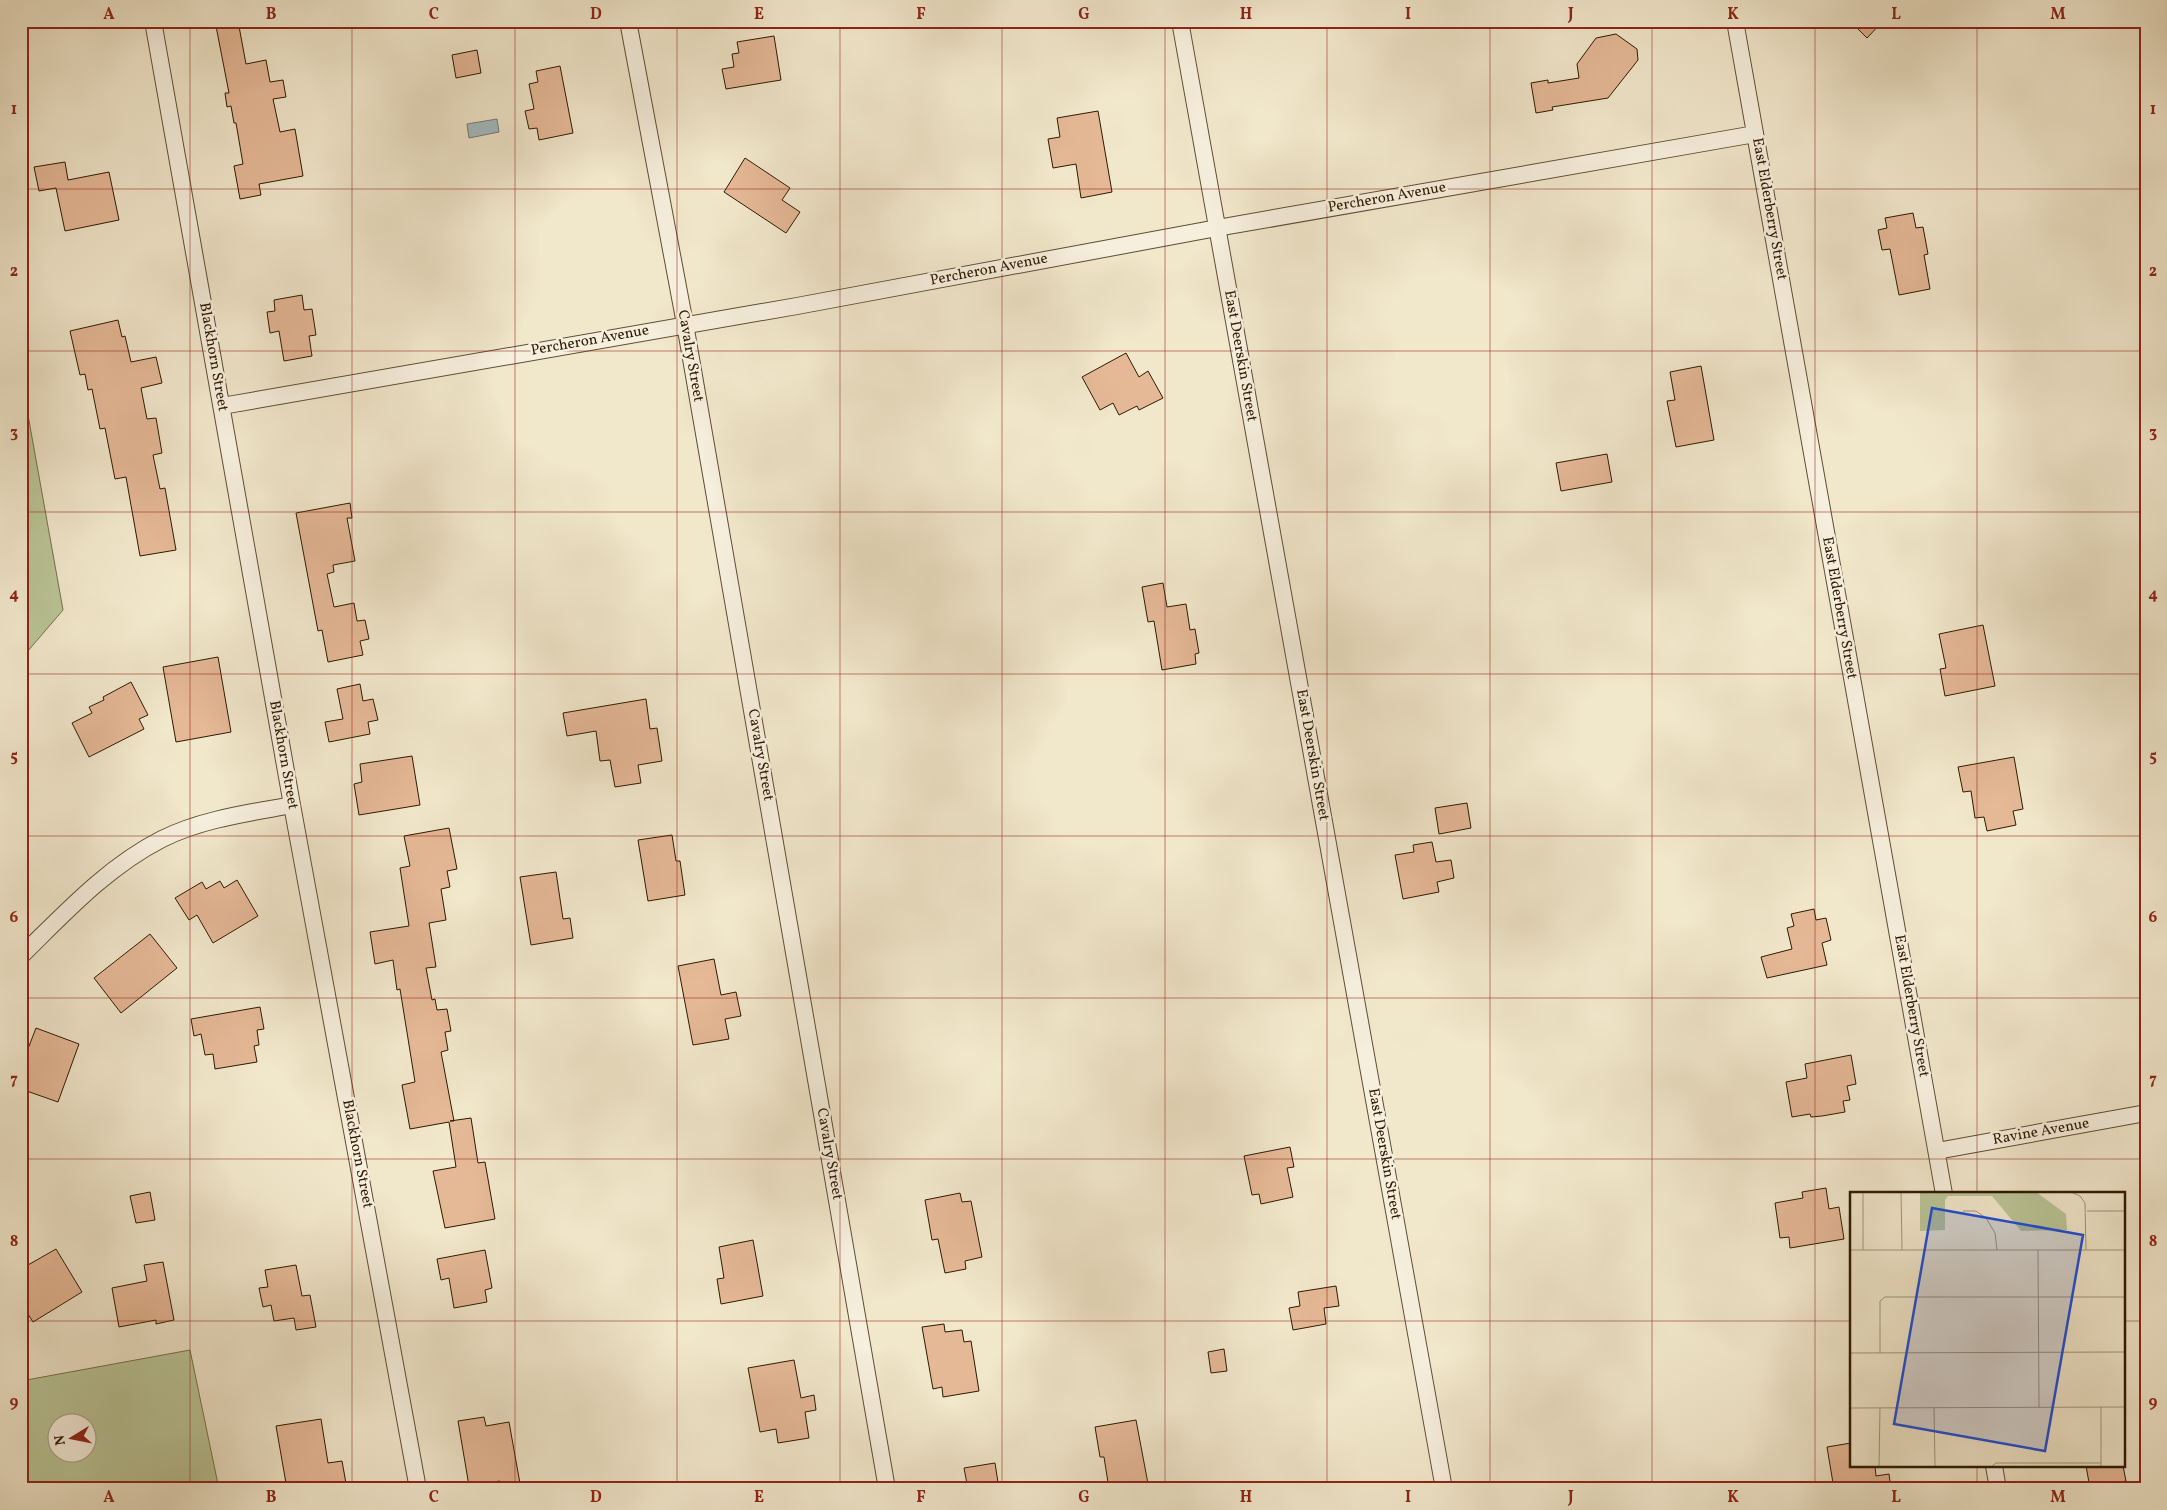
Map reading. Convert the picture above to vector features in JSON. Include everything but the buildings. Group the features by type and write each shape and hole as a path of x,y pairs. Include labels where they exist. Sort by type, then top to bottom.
{"street":[{"name":"Blackhorn Street","path":"153,21 292,805 418,1489"},
{"name":"Cavalry Street","path":"628,21 685,324 887,1489"},
{"name":"East Deerskin Street","path":"1180,21 1444,1489"},
{"name":"East Elderberry Street","path":"1735,21 1944,1192"},
{"name":"Percheron Avenue","path":"222,406 807,304 1217,228 1755,134"},
{"path":"21,956 99,880 129,858 164,838 218,819 292,805"},
{"name":"Ravine Avenue","path":"1936,1151 2146,1113"},
{"path":"1994,1468 1998,1489"}],"green space":[{"path":"21,376 63,610 21,659"},
{"path":"190,1350 219,1489 21,1489 21,1381"}],"water":[{"path":"497,119 499,132 469,138 467,124"}]}
